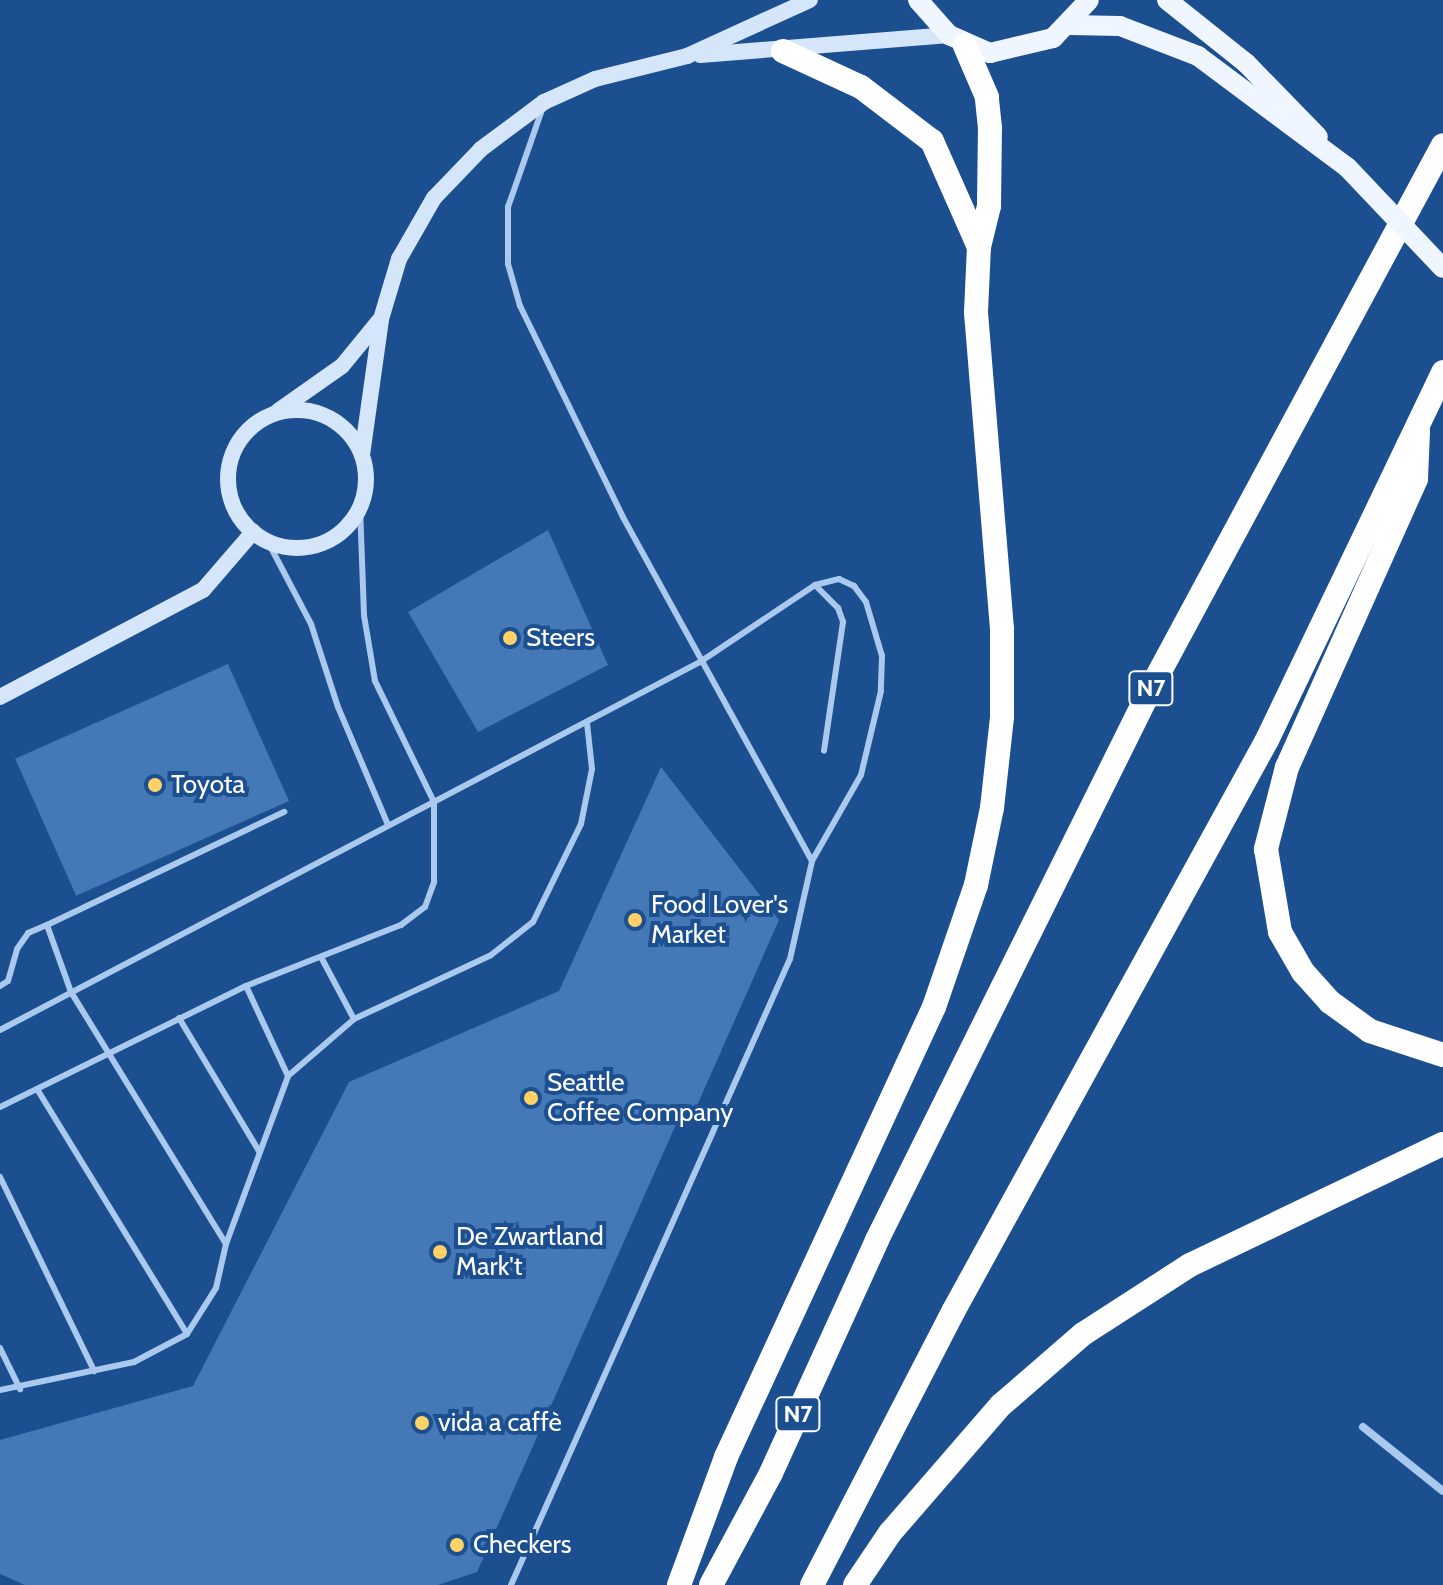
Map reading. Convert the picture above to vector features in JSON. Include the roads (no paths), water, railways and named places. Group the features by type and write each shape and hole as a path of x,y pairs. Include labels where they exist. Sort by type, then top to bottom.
{"highway":[{"path":"679,1585 726,1457 934,1007 976,885 1002,717 1002,629 976,312 979,247 989,206 990,128 987,97 957,40"},
{"path":"783,51 861,87 932,141 979,247"},
{"name":"N7","path":"711,1585 771,1473 877,1240 1152,686 1443,145"},
{"path":"812,1585 954,1310 1267,740 1443,372"},
{"path":"1417,425 1416,479 1287,767 1266,849 1280,932 1303,972 1330,1002 1370,1031 1443,1055"},
{"path":"855,1585 890,1533 1001,1405 1083,1334 1190,1265 1443,1144"}],"main road":[{"path":"918,0 957,40 990,53 1043,43 1070,25 1089,0"},
{"path":"1167,0 1246,63 1443,268"},
{"path":"1070,25 1120,26 1198,56 1347,167"}],"street":[{"path":"362,455 381,319 399,259 434,198 481,149 544,102 595,79 687,56 810,0"},
{"path":"687,56 957,40"},
{"path":"273,414 309,411 326,416 342,426 362,455 367,473 360,508 344,530 321,544 286,547 268,542 253,532 232,503 229,467 244,435 273,414 342,366 381,319"},
{"path":"0,697 203,590 253,532"},
{"path":"1363,1427 1443,1491"}],"lane":[{"path":"544,102 508,207 508,264 520,306 700,662 812,861"},
{"path":"0,1107 246,986 401,925 425,907 434,882 434,802 375,681 364,615 360,508"},
{"path":"268,542 311,624 338,707 388,825"},
{"path":"0,1030 700,662 815,585 839,579 854,586 866,602 882,656 881,691 861,775 812,861 790,959 511,1585"},
{"path":"815,585 838,608 843,622 824,751"},
{"path":"0,1390 20,1389 134,1362 187,1334 216,1288 226,1244 288,1076 354,1019 491,955 533,922 581,824 592,769 587,723"},
{"path":"0,986 8,981 28,933 284,812"},
{"path":"47,925 71,992 226,1244"},
{"path":"321,957 354,1019"},
{"path":"246,986 288,1076"},
{"path":"179,1018 259,1151"},
{"path":"37,1089 187,1334"},
{"path":"0,1177 94,1371"},
{"path":"0,1348 20,1389"}],"place":[{"name":"Steers","path":"510,638"},
{"name":"Toyota","path":"155,785"},
{"name":"Food Lover's Market","path":"635,920"},
{"name":"Seattle Coffee Company","path":"531,1098"},
{"name":"De Zwartland Mark't","path":"440,1252"},
{"name":"vida a caffè","path":"422,1423"},
{"name":"Checkers","path":"457,1545"}]}
